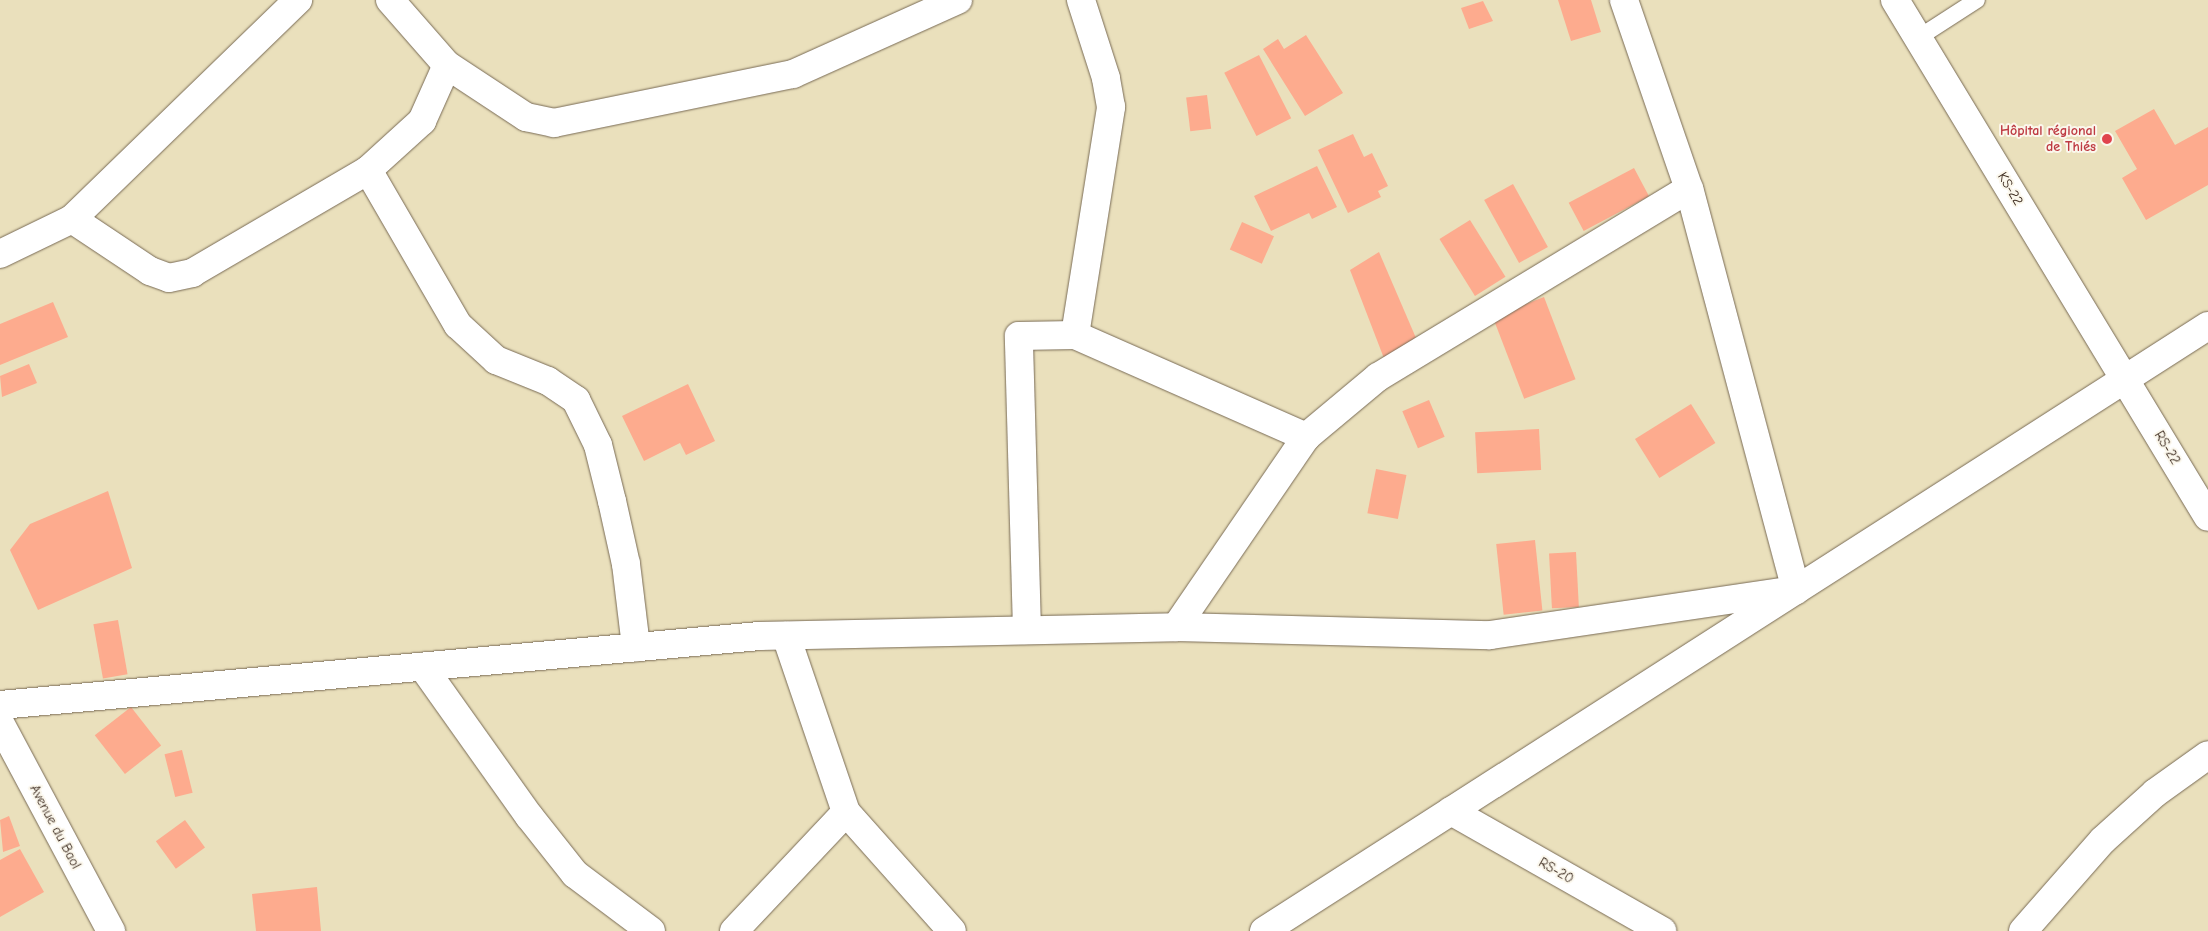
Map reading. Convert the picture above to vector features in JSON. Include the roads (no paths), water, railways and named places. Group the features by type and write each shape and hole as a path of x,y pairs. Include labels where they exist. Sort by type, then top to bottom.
{"street":[{"path":"0,254 72,218 298,0"},
{"path":"390,0 447,66 526,117 554,123 793,74 958,0"},
{"path":"1075,335 1110,107 1106,78 1081,0"},
{"path":"1624,0 1689,189 1796,590"},
{"name":"KS-22","path":"1895,0 2126,379"},
{"path":"72,218 150,271 169,278 192,274 368,170 422,121 447,66"},
{"path":"368,170 458,325 496,360 548,381 576,400 598,444 612,501 626,564 636,647"},
{"path":"1176,627 1306,438 1378,377 1689,189"},
{"path":"1264,931 2208,326"},
{"path":"1027,630 1019,336 1075,335 1306,438"},
{"name":"RS-22","path":"2126,379 2208,517"},
{"path":"0,705 636,647 786,636 1176,627 1490,635 1796,590"},
{"path":"786,636 846,812 952,931"},
{"path":"423,666 530,816 575,874 652,931"},
{"name":"Avenue du Baol","path":"0,723 111,931"},
{"path":"2023,931 2103,840 2155,794 2208,755"},
{"name":"RS-20","path":"1451,811 1662,931"},
{"path":"734,931 846,812"}],"lane":[{"path":"1918,38 1977,0"}],"place":[{"name":"Hôpital régional de Thiés","path":"2107,139"}]}
